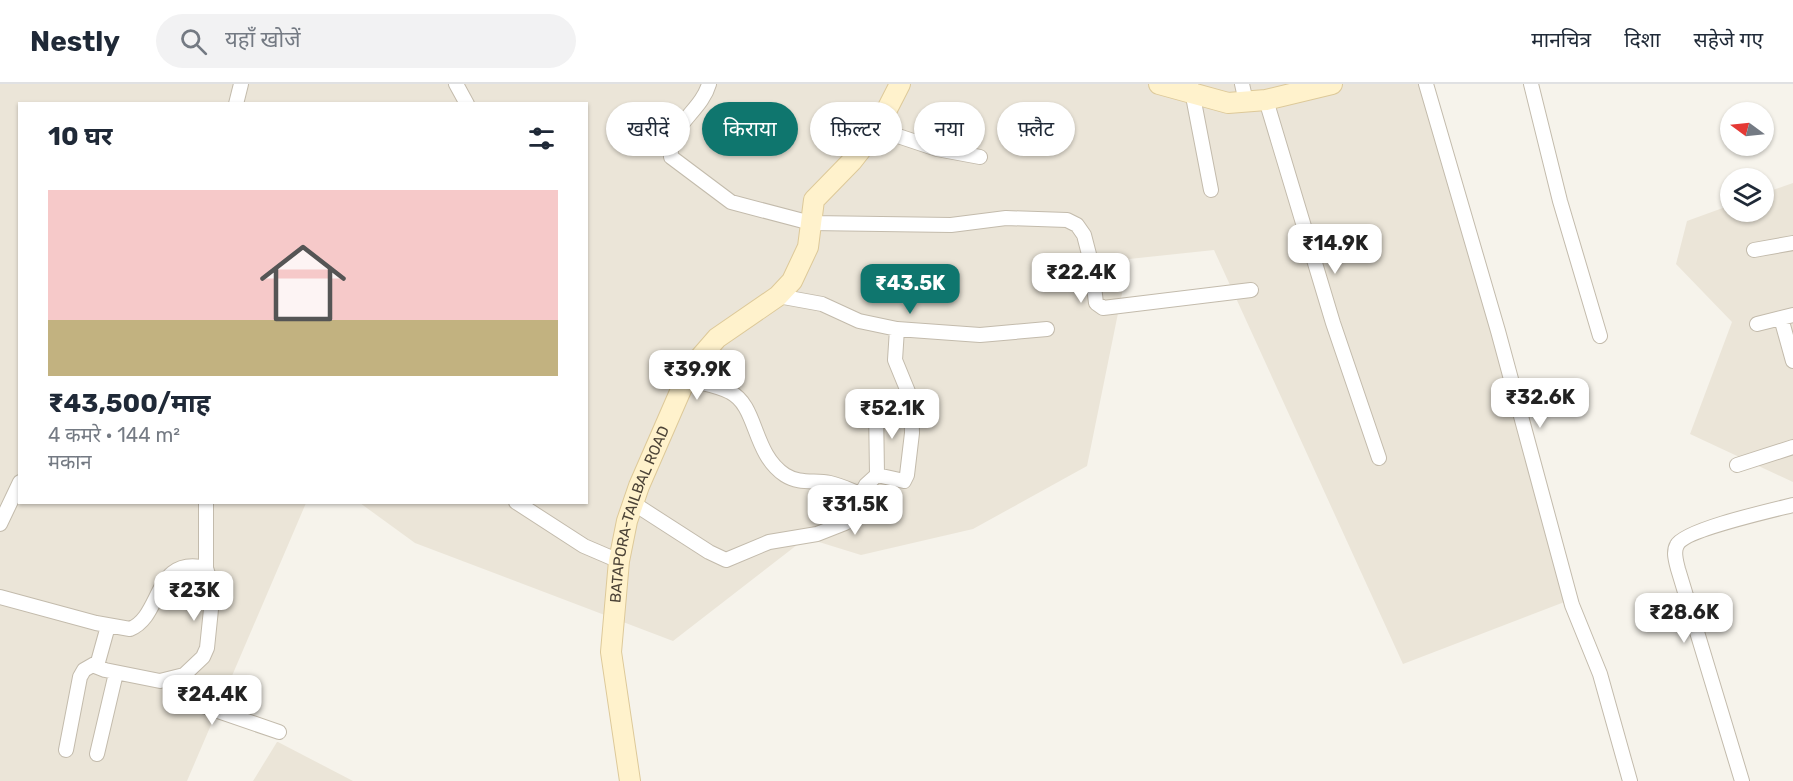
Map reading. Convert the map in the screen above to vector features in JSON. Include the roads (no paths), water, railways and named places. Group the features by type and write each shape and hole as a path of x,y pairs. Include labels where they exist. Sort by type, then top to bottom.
{"main road":[{"name":"BATAPORA-TAILBAL ROAD","path":"891,102 900,84"},
{"path":"1159,84 1191,89 1219,102 1244,93 1266,100 1332,84"},
{"name":"BATAPORA-TAILBAL ROAD","path":"630,781 611,652 619,561 633,503 686,379 702,352 717,338 778,296 792,280 801,266 812,209 819,192 856,156"}],"street":[{"path":"237,102 242,84"},
{"path":"456,84 466,102"},
{"path":"709,84 701,101 676,130 670,151 674,161 731,201 811,223 951,225 1006,218 1055,218 1077,225 1084,235 1099,307 1251,290"},
{"path":"1426,84 1498,331 1572,605 1600,674 1630,781"},
{"path":"1531,84 1560,201 1600,336"},
{"path":"1191,89 1210,190"},
{"path":"1266,100 1334,323 1379,458"},
{"path":"902,137 937,149 980,157"},
{"path":"1754,250 1793,243"},
{"path":"778,296 822,304 859,321 897,329 980,335 1047,329"},
{"path":"1758,324 1787,316 1793,361"},
{"path":"877,475 904,481 907,475 912,412 911,399 896,360 897,329"},
{"path":"686,379 722,388 738,397 745,405 764,455 785,475 806,482 829,483 860,494"},
{"path":"633,503 709,552 726,560 770,542 835,529 850,518 860,494 877,475 876,406"},
{"path":"1737,465 1793,447"},
{"path":"0,524 18,486"},
{"path":"66,750 80,677 84,670 95,666 116,673 160,681 184,675 202,657 207,648 213,590 206,568 206,504"},
{"path":"519,504 584,546 619,561"},
{"path":"1742,781 1678,569 1676,549 1684,538 1699,531 1793,505"},
{"path":"0,597 120,629 135,627 161,585 178,569 189,566 206,568"},
{"path":"95,666 108,626"},
{"path":"97,754 116,673"},
{"path":"184,675 198,701 206,707 279,732"}]}
